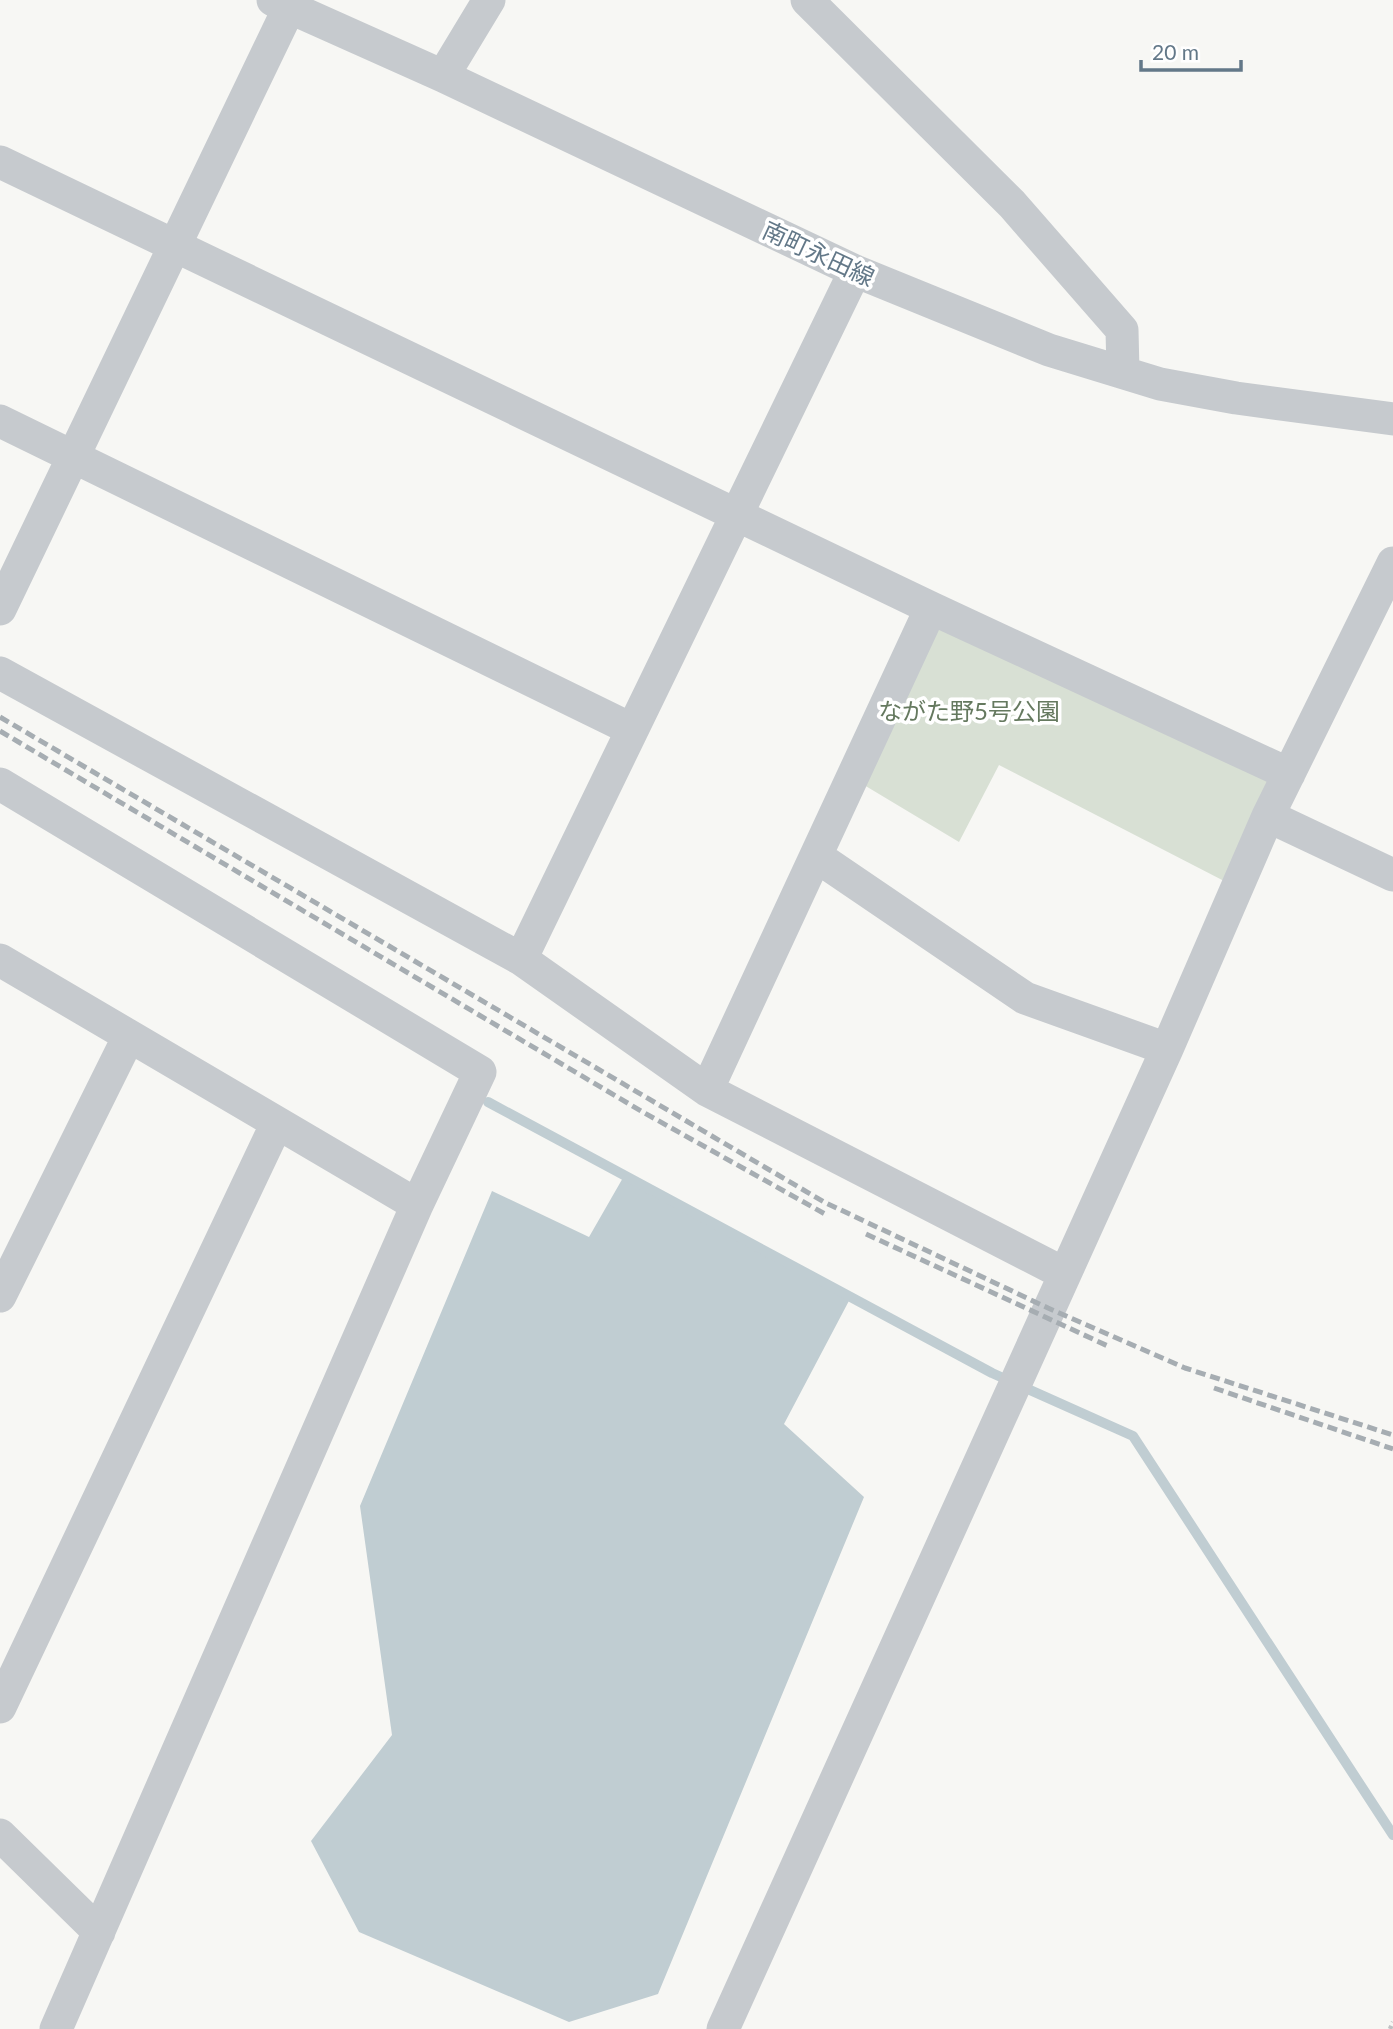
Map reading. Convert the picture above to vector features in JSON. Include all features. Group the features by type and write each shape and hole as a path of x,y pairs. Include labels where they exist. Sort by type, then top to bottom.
{"street":[{"path":"443,76 489,0"},
{"path":"807,0 1012,204 1122,330 1123,372"},
{"path":"0,609 177,246 281,4"},
{"name":"南町永田線","path":"281,4 443,76 855,271 1049,350 1160,384 1236,398 1393,419"},
{"path":"0,162 931,608 1289,774"},
{"path":"521,959 855,271"},
{"path":"0,421 631,729"},
{"path":"723,2029 1063,1273 1167,1049 1268,816 1393,563"},
{"path":"707,1090 931,608"},
{"path":"0,673 521,959 707,1090 1063,1273"},
{"path":"0,784 480,1072 417,1205 57,2029"},
{"path":"1268,816 1393,875"},
{"path":"816,856 1025,998 1167,1049"},
{"path":"0,960 417,1205"},
{"path":"0,1296 129,1035"},
{"path":"0,1707 278,1123"},
{"path":"0,1835 99,1932"}],"path":[{"path":"1390,2029 1393,2022"}],"green space":[{"name":"ながた野5号公園","path":"938,626 1275,779 1226,882 999,765 959,842 864,785"}],"shaded area":[{"path":"624,1176 851,1297 784,1424 864,1497 658,1994 569,2022 359,1932 311,1841 392,1735 360,1506 492,1191 589,1237"}],"waterway":[{"path":"488,1102 992,1373 1133,1436 1393,1835"}],"railway":[{"path":"0,717 824,1202 1048,1308 1185,1368 1393,1435"},
{"path":"0,731 641,1111 825,1214"},
{"path":"866,1234 1110,1347"},
{"path":"1214,1388 1393,1449"}]}
